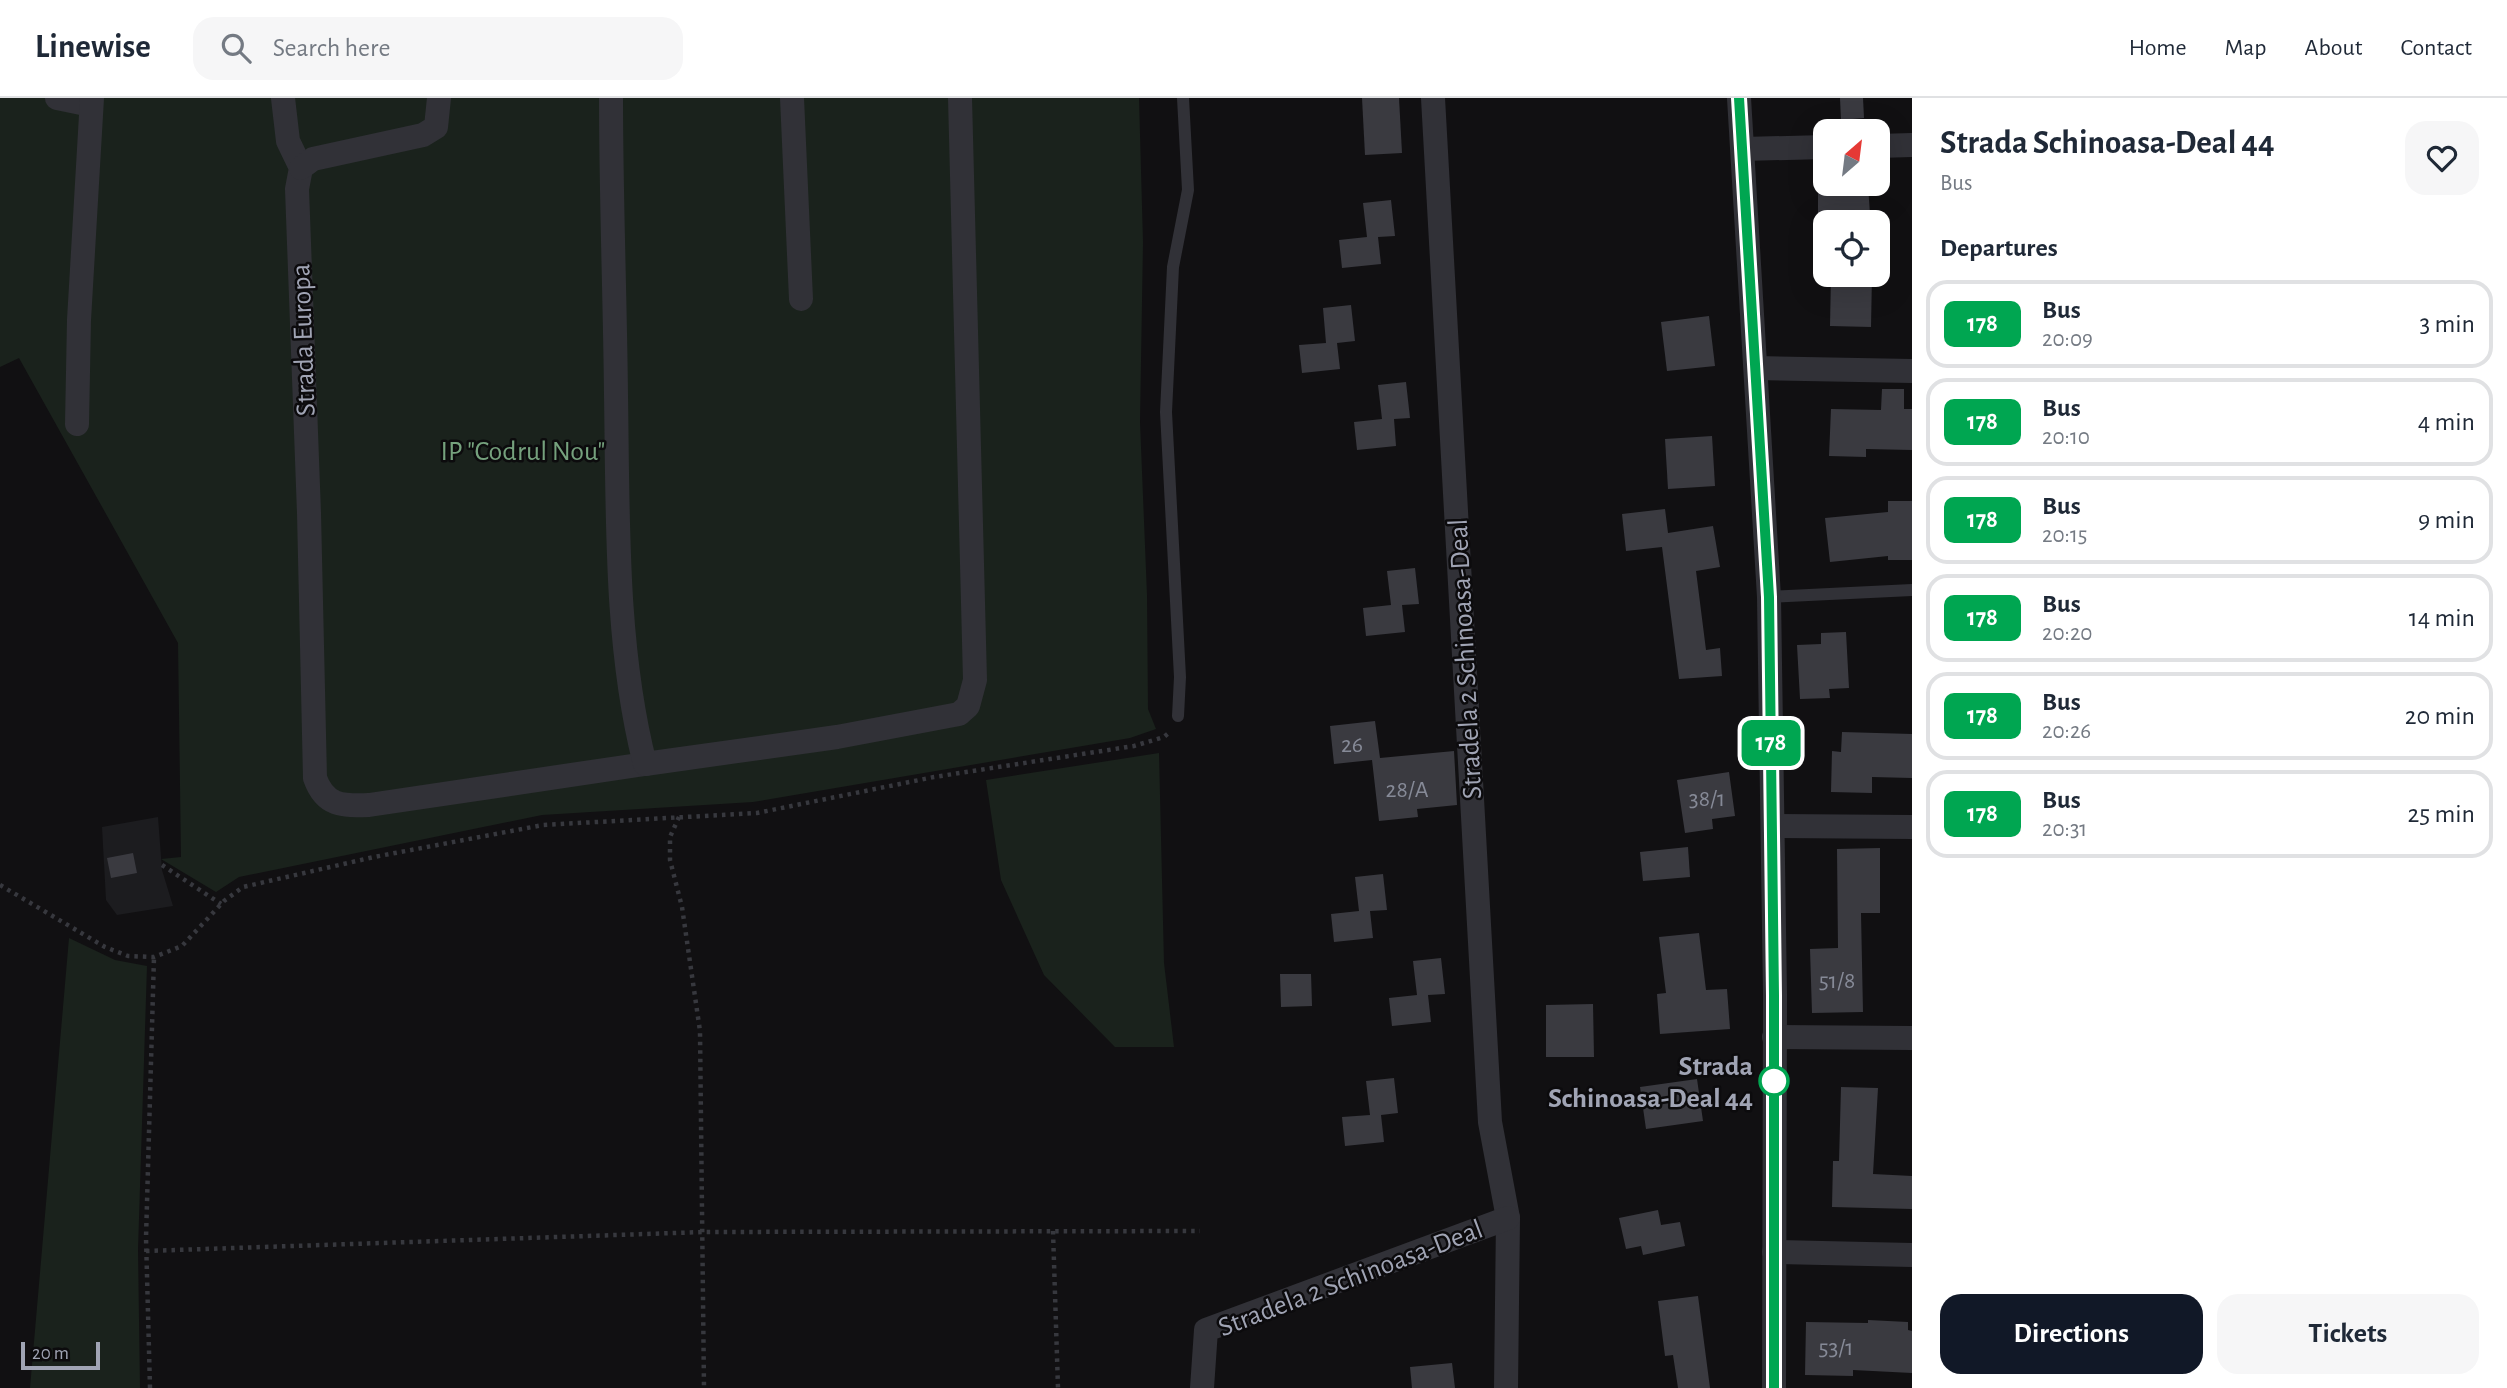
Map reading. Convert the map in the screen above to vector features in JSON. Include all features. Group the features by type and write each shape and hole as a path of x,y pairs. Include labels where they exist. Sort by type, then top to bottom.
{"street":[{"path":"57,98 92,101 77,424"},
{"name":"Strada Europa","path":"283,98 288,141 301,168 297,189 309,513 314,778 329,802 344,806 369,805 645,764"},
{"path":"301,168 313,159 423,135 436,127 439,98"},
{"path":"611,98 617,457 625,653 632,712 645,764 836,737 959,714 968,706 975,680 960,98"},
{"path":"792,98 801,299"},
{"name":"Stradela 2 Schinoasa-Deal","path":"1433,98 1490,1122 1508,1218 1506,1388"},
{"path":"1739,98 1769,597 1773,826 1774,1388"},
{"path":"1890,146 1912,145"},
{"path":"1743,149 1813,147"},
{"path":"1756,368 1912,371"},
{"path":"1773,826 1912,827"},
{"path":"1774,1037 1912,1038"},
{"name":"Stradela 2 Schinoasa-Deal","path":"1202,1388 1206,1330 1508,1218"},
{"path":"1774,1252 1912,1255"}],"lane":[{"path":"1178,716 1180,677 1166,412 1173,267 1188,190 1183,98"},
{"path":"1769,597 1912,590"}],"path":[{"path":"0,885 105,947 128,956 154,957 182,946 220,904 243,887 374,857 543,825 757,813 934,777 1134,746 1164,737 1175,728 1178,716"},
{"path":"679,817 670,837 670,860 682,907 700,1031 704,1388"},
{"path":"162,865 220,904"},
{"path":"150,1388 146,1251 154,957"},
{"path":"1053,1231 1058,1388"},
{"path":"146,1251 704,1232 1200,1231"}],"shaded area":[{"path":"158,817 162,870 173,906 117,915 106,900 102,827"}],"green space":[{"name":"IP \"Codrul Nou\"","path":"0,98 1139,98 1143,242 1140,422 1147,595 1148,709 1156,729 1130,738 753,802 542,815 239,877 216,892 161,859 181,857 178,643 19,358 0,367"},
{"path":"1159,753 1164,963 1174,1047 1115,1047 1044,975 1001,880 986,780"},
{"path":"69,938 115,960 147,966 138,1250 140,1388 30,1388"}],"building":[{"path":"1362,98 1399,98 1402,153 1365,155"},
{"path":"1840,98 1863,98 1864,118 1841,119"},
{"path":"1818,196 1869,196 1870,210 1818,210"},
{"path":"1391,200 1395,236 1378,237 1381,264 1342,268 1339,240 1367,237 1363,203"},
{"path":"1831,287 1872,287 1871,327 1830,326"},
{"path":"1351,305 1355,341 1337,343 1340,369 1302,373 1299,345 1326,343 1323,308"},
{"path":"1709,316 1715,366 1667,371 1661,322"},
{"path":"1406,382 1410,418 1394,419 1396,446 1357,450 1354,422 1382,419 1378,385"},
{"path":"1882,389 1904,389 1904,409 1912,409 1912,450 1866,449 1866,457 1829,456 1831,409 1881,410"},
{"path":"1712,436 1715,486 1668,489 1665,439"},
{"path":"1888,501 1912,501 1912,560 1888,560 1888,556 1830,562 1825,518 1888,512"},
{"path":"1665,509 1668,533 1713,526 1720,567 1696,571 1706,650 1720,648 1722,676 1679,679 1662,547 1626,551 1622,514"},
{"path":"1415,568 1419,604 1402,605 1405,632 1366,636 1363,608 1391,605 1387,571"},
{"path":"1846,632 1849,688 1829,689 1830,698 1800,699 1797,645 1821,644 1821,633"},
{"path":"1375,721 1380,758 1454,751 1457,805 1417,809 1418,817 1379,821 1372,760 1334,764 1330,726"},
{"path":"1842,732 1912,734 1912,778 1872,777 1872,793 1831,792 1832,751 1841,752"},
{"path":"1729,772 1735,816 1712,819 1713,829 1685,833 1677,780"},
{"path":"1688,847 1690,877 1643,881 1640,852"},
{"path":"1880,848 1880,913 1861,913 1863,1012 1812,1013 1810,949 1838,948 1837,849"},
{"path":"133,853 137,873 111,878 107,858"},
{"path":"1383,874 1387,910 1370,911 1373,938 1334,942 1331,914 1359,911 1355,877"},
{"path":"1699,933 1706,990 1727,989 1730,1029 1660,1034 1657,994 1666,993 1659,937"},
{"path":"1441,958 1445,994 1428,995 1431,1022 1392,1026 1389,998 1417,995 1413,961"},
{"path":"1280,974 1311,974 1312,1006 1281,1007"},
{"path":"1593,1004 1594,1057 1546,1057 1546,1005"},
{"path":"1394,1078 1398,1113 1381,1115 1384,1142 1345,1146 1342,1117 1370,1115 1366,1081"},
{"path":"1697,1079 1703,1121 1646,1129 1640,1087"},
{"path":"1841,1087 1878,1088 1873,1174 1912,1176 1912,1209 1832,1207 1833,1161 1839,1161"},
{"path":"1658,1210 1661,1225 1680,1222 1685,1246 1643,1255 1641,1246 1626,1249 1619,1218"},
{"path":"1698,1296 1710,1388 1678,1388 1673,1355 1665,1356 1658,1301"},
{"path":"1868,1320 1908,1322 1908,1330 1912,1331 1912,1373 1853,1370 1853,1376 1805,1375 1806,1322 1868,1323"},
{"path":"1452,1363 1455,1388 1412,1388 1410,1367"}],"bus line":[{"name":"178","path":"1739,98 1769,597 1773,826 1774,1388"}],"place":[{"name":"Strada Schinoasa-Deal 44","path":"1774,1081"}]}
